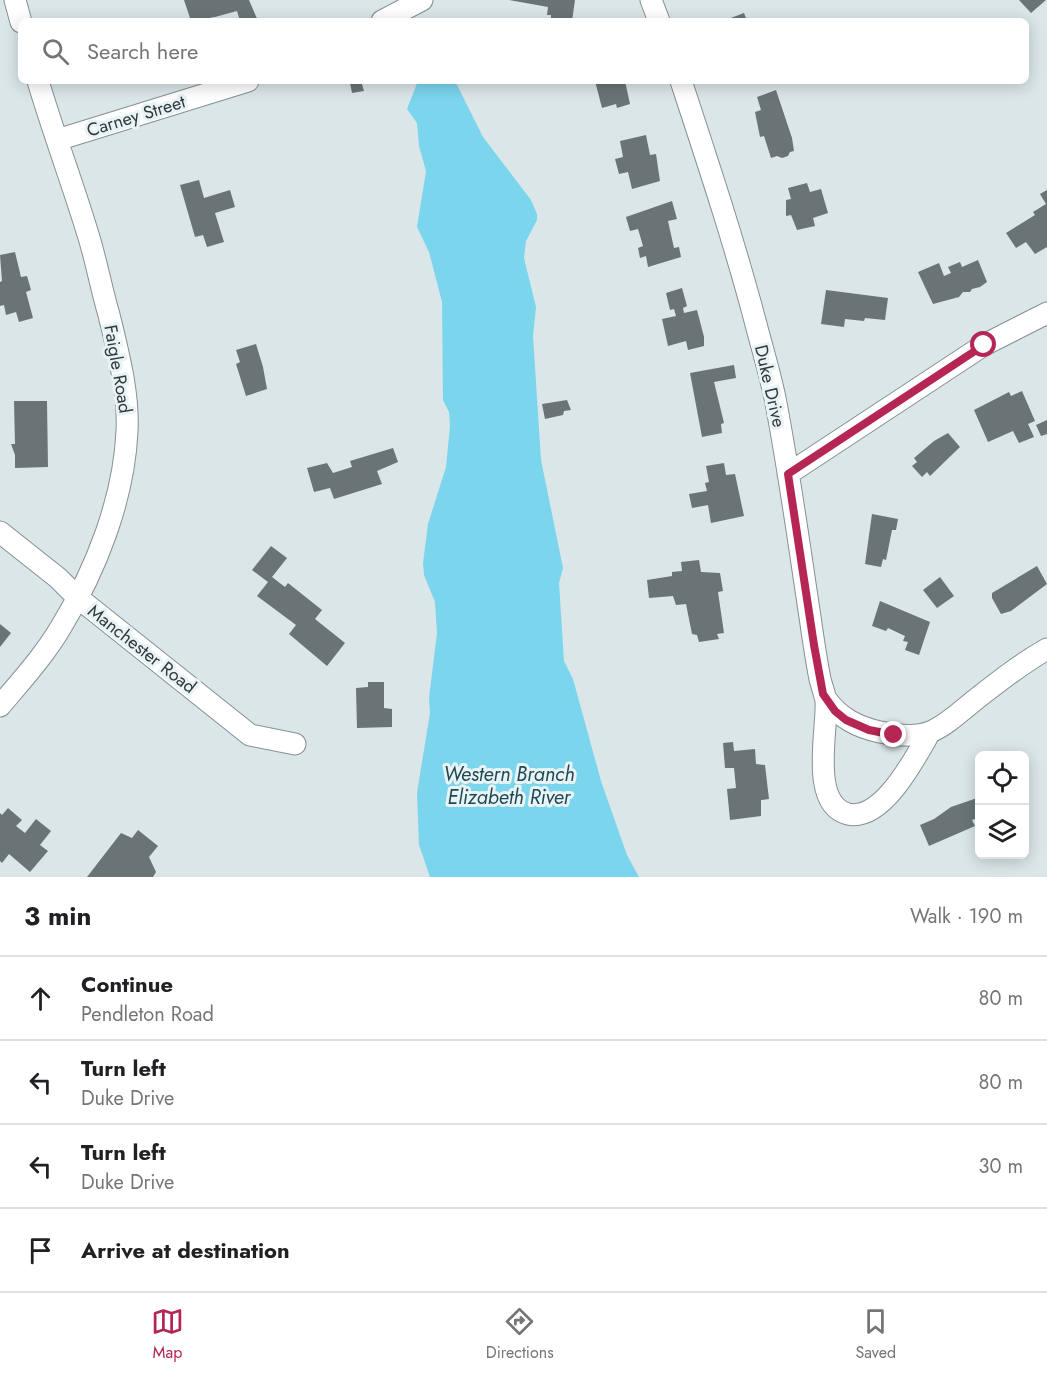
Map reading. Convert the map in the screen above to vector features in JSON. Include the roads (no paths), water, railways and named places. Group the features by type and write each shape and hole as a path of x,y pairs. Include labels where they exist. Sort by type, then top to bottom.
{"street":[{"path":"15,0 20,18"},
{"path":"388,18 422,0"},
{"path":"651,0 658,18"},
{"name":"Faigle Road","path":"0,706 44,652 61,627 99,551 114,508 124,462 127,430 126,408 114,338 90,240 39,84"},
{"name":"Carney Street","path":"57,140 238,84"},
{"name":"Duke Drive","path":"682,84 714,181 774,396 814,645 826,699 822,762 825,782 832,801 847,813 861,814 872,809 894,789 910,768 930,732"},
{"path":"788,474 984,345 1047,313"},
{"name":"Manchester Road","path":"0,532 58,578 77,597 250,735 295,744"},
{"name":"Duke Drive","path":"826,699 846,720 869,730 894,735 919,735 930,732 948,721 994,685 1047,649"}],"water":[{"name":"Western Branch Elizabeth River","path":"417,84 456,84 483,137 531,200 537,214 537,220 526,241 524,258 536,307 533,336 541,460 563,568 559,583 564,661 573,679 601,781 627,855 639,877 430,877 419,845 417,793 430,713 429,698 437,633 435,602 424,575 423,563 428,524 446,467 450,426 449,412 443,400 442,302 429,252 417,227 426,171 419,146 417,123 407,109"}]}
